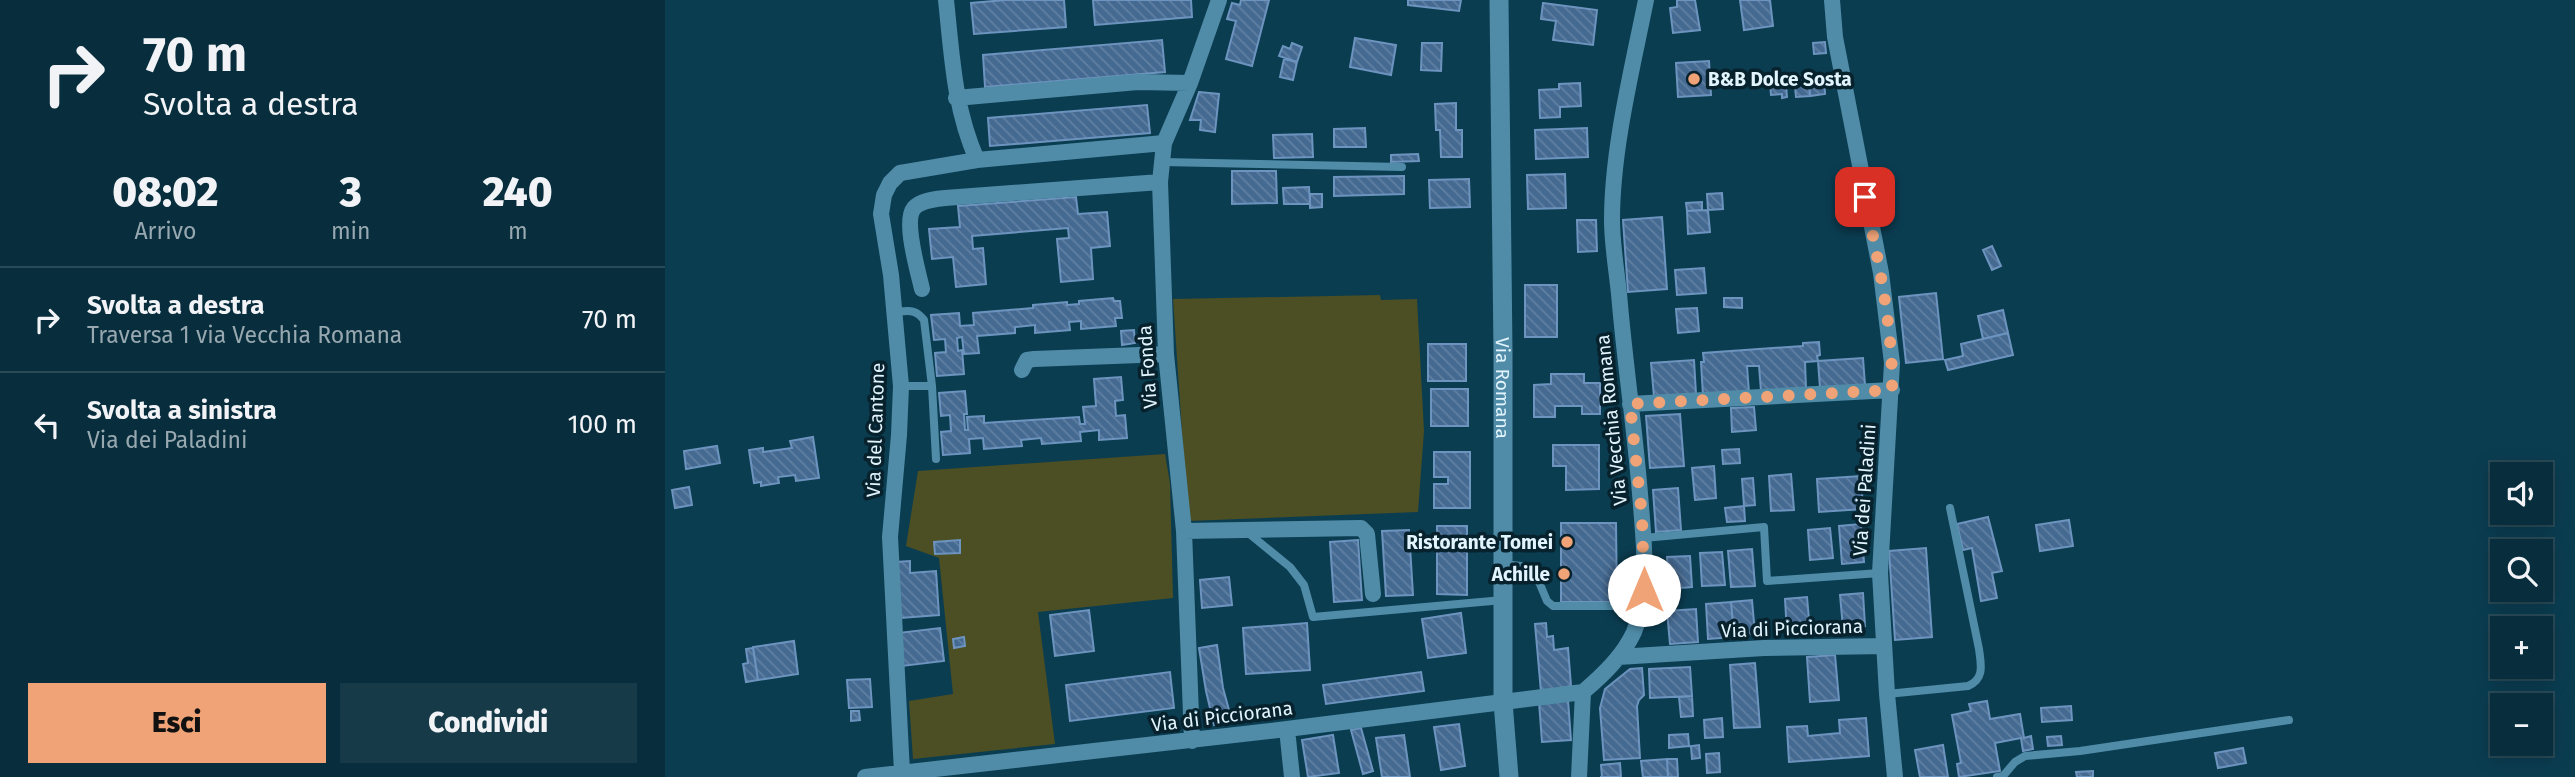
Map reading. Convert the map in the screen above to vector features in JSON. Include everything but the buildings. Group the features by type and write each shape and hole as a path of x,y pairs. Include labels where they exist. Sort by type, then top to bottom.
{"main road":[{"name":"Via Romana","path":"1499,0 1503,702 1509,777"}],"street":[{"path":"946,0 956,98 963,126 977,160"},
{"name":"Via Fonda","path":"1192,741 1184,531 1166,354 1160,183 1164,143 1190,83 1219,0"},
{"name":"Via Vecchia Romana","path":"1583,692 1608,670 1618,657 1634,631 1642,606 1643,538 1612,224 1613,186 1646,0"},
{"name":"Via dei Paladini","path":"1832,0 1837,50 1885,300 1892,363 1880,573 1895,777"},
{"path":"956,98 1137,82 1190,83"},
{"name":"Via del Cantone","path":"908,774 890,537 901,386 881,214 884,195 890,183 900,173 977,160 1164,143"},
{"path":"922,289 908,222 913,209 919,204 945,198 1160,183"},
{"path":"1022,370 1027,360 1034,359 1166,354"},
{"path":"1630,404 1892,390"},
{"path":"1184,531 1361,528 1367,534 1373,594"},
{"name":"Via di Picciorana","path":"1618,657 1764,648 1884,646"},
{"path":"1579,777 1583,692"},
{"name":"Via di Picciorana","path":"865,777 1192,741 1583,692"},
{"path":"1286,729 1292,777"}],"lane":[{"path":"1162,163 1402,167"},
{"path":"894,312 914,310 924,320 932,386 936,459"},
{"path":"901,386 932,386"},
{"path":"1887,694 1968,686 1976,683 1980,676 1982,667 1979,649 1950,508"},
{"path":"1643,538 1764,527 1767,581 1880,573"},
{"path":"1244,529 1290,567 1304,585 1313,617 1503,600"},
{"path":"1503,564 1530,567 1534,570 1547,601 1559,608 1642,606"},
{"path":"1997,777 2003,776 2015,762 2025,756 2080,751 2289,720"}],"green space":[{"path":"1380,295 1381,300 1417,299 1424,431 1418,512 1188,521 1173,299"},
{"path":"1165,454 1170,483 1173,598 1038,612 1055,744 913,759 909,701 953,694 939,558 906,546 918,471"}],"place":[{"name":"B&B Dolce Sosta","path":"1694,79"},
{"name":"Ristorante Tomei","path":"1567,542"},
{"name":"Achille","path":"1564,574"}],"route":[{"path":"1644,590 1642,516 1630,404 1892,390 1889,328 1865,197"}]}
